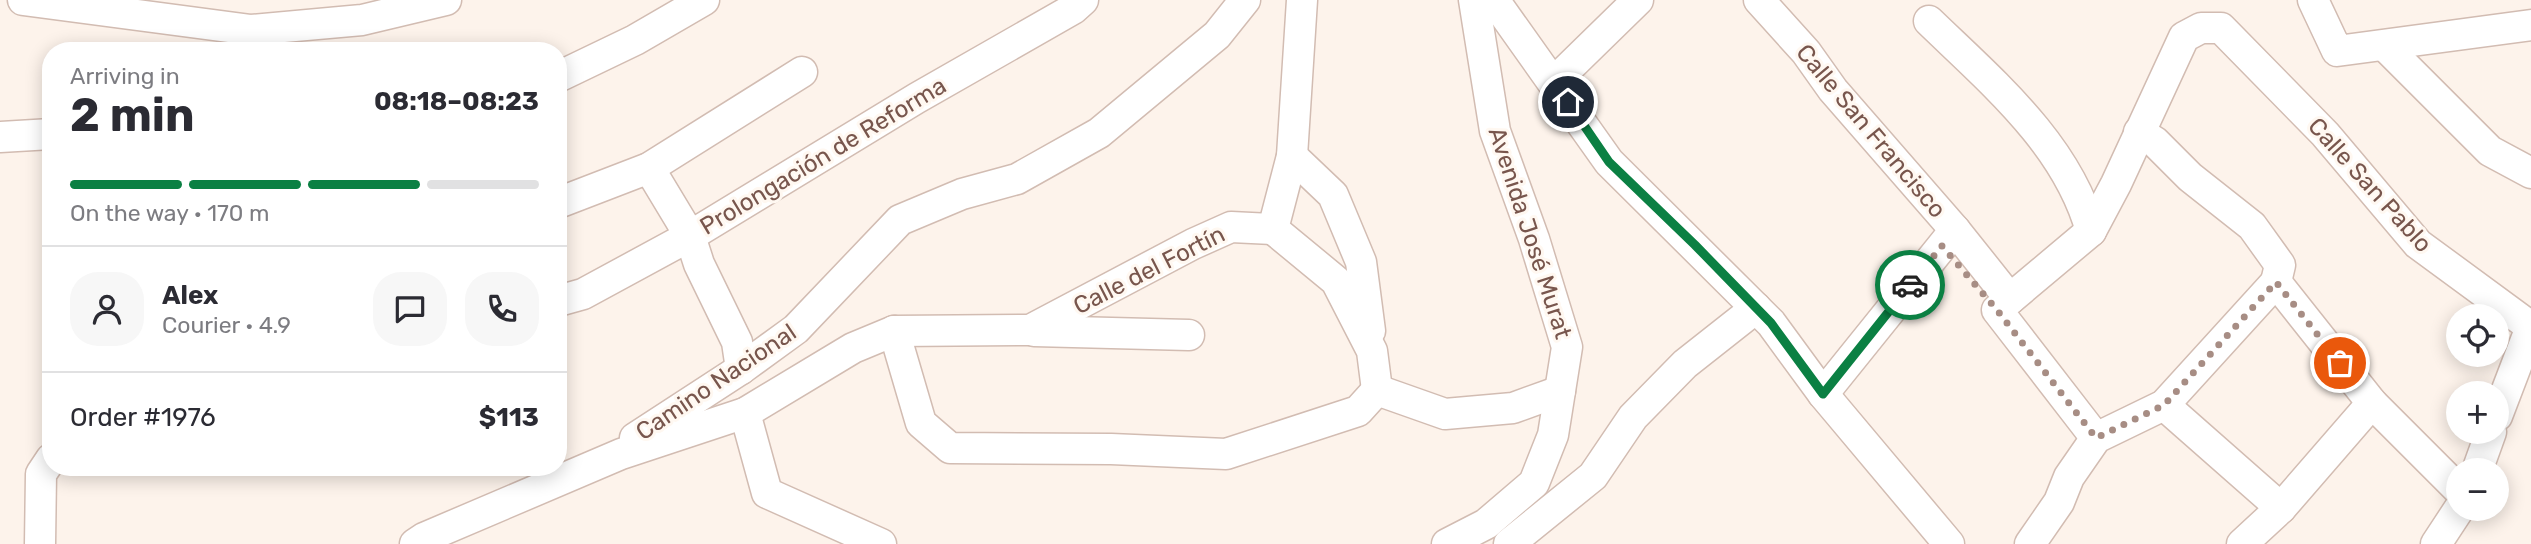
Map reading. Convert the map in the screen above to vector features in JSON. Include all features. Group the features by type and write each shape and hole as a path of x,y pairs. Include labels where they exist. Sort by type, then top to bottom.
{"street":[{"path":"23,0 251,30 362,20 446,0"},
{"path":"567,73 635,40 704,0"},
{"name":"Prolongación de Reforma","path":"567,297 583,293 690,236 917,98 1073,9 1083,0"},
{"path":"1301,0 1292,156 1273,229 1336,281 1372,351"},
{"name":"Avenida José Murat","path":"1447,544 1486,524 1534,483 1553,435 1567,347 1534,239 1495,131 1474,0"},
{"path":"1494,0 1609,162 1771,323 1823,394 1948,544"},
{"path":"1554,82 1638,0"},
{"name":"Calle San Francisco","path":"1759,0 1806,52 1949,238 1823,394"},
{"path":"2313,0 2337,51 2531,25"},
{"name":"Camino Nacional","path":"584,471 741,369 796,329 900,220 962,194 1017,179 1099,133 1216,35 1235,3"},
{"path":"1929,21 2007,98 2050,146 2085,208 2091,231"},
{"name":"Calle San Pablo","path":"2140,132 2184,37 2201,28 2221,27 2325,134 2418,244 2531,327"},
{"path":"2385,46 2490,151 2531,173"},
{"path":"567,200 649,169 802,72"},
{"path":"2004,304 2091,231 2140,132 2155,142 2190,177 2252,226 2280,265 2276,282 2164,405 2096,438 2069,477 2059,502 2030,544"},
{"path":"0,137 42,135"},
{"path":"0,159 42,136"},
{"path":"894,331 920,423 950,448 1111,449 1226,454 1358,411 1377,390 1361,262 1333,195 1292,156"},
{"path":"649,169 690,236 699,264 737,342 741,369"},
{"name":"Calle del Fortín","path":"1030,330 1193,244 1231,227 1273,229"},
{"path":"1949,238 2004,304 2096,438"},
{"path":"2276,282 2372,403 2446,477"},
{"path":"1509,544 1593,476 1633,417 1685,364 1756,308"},
{"path":"2509,394 2523,369 2531,327"},
{"name":"Calle del Fortín","path":"415,544 621,454 745,413 853,348 894,331 1030,330 1189,335"},
{"path":"1377,390 1445,414 1513,408 1560,391"},
{"path":"2242,544 2281,508 2372,403"},
{"path":"2164,405 2281,508"},
{"path":"745,413 767,493 881,544"},
{"path":"40,544 42,472"},
{"path":"2436,544 2451,521"}],"way so far":[{"path":"1910,285 1942,246 1997,310 2096,438 2164,405 2276,282 2340,363"}],"route":[{"path":"1568,102 1609,162 1771,323 1823,394 1910,285"}]}
